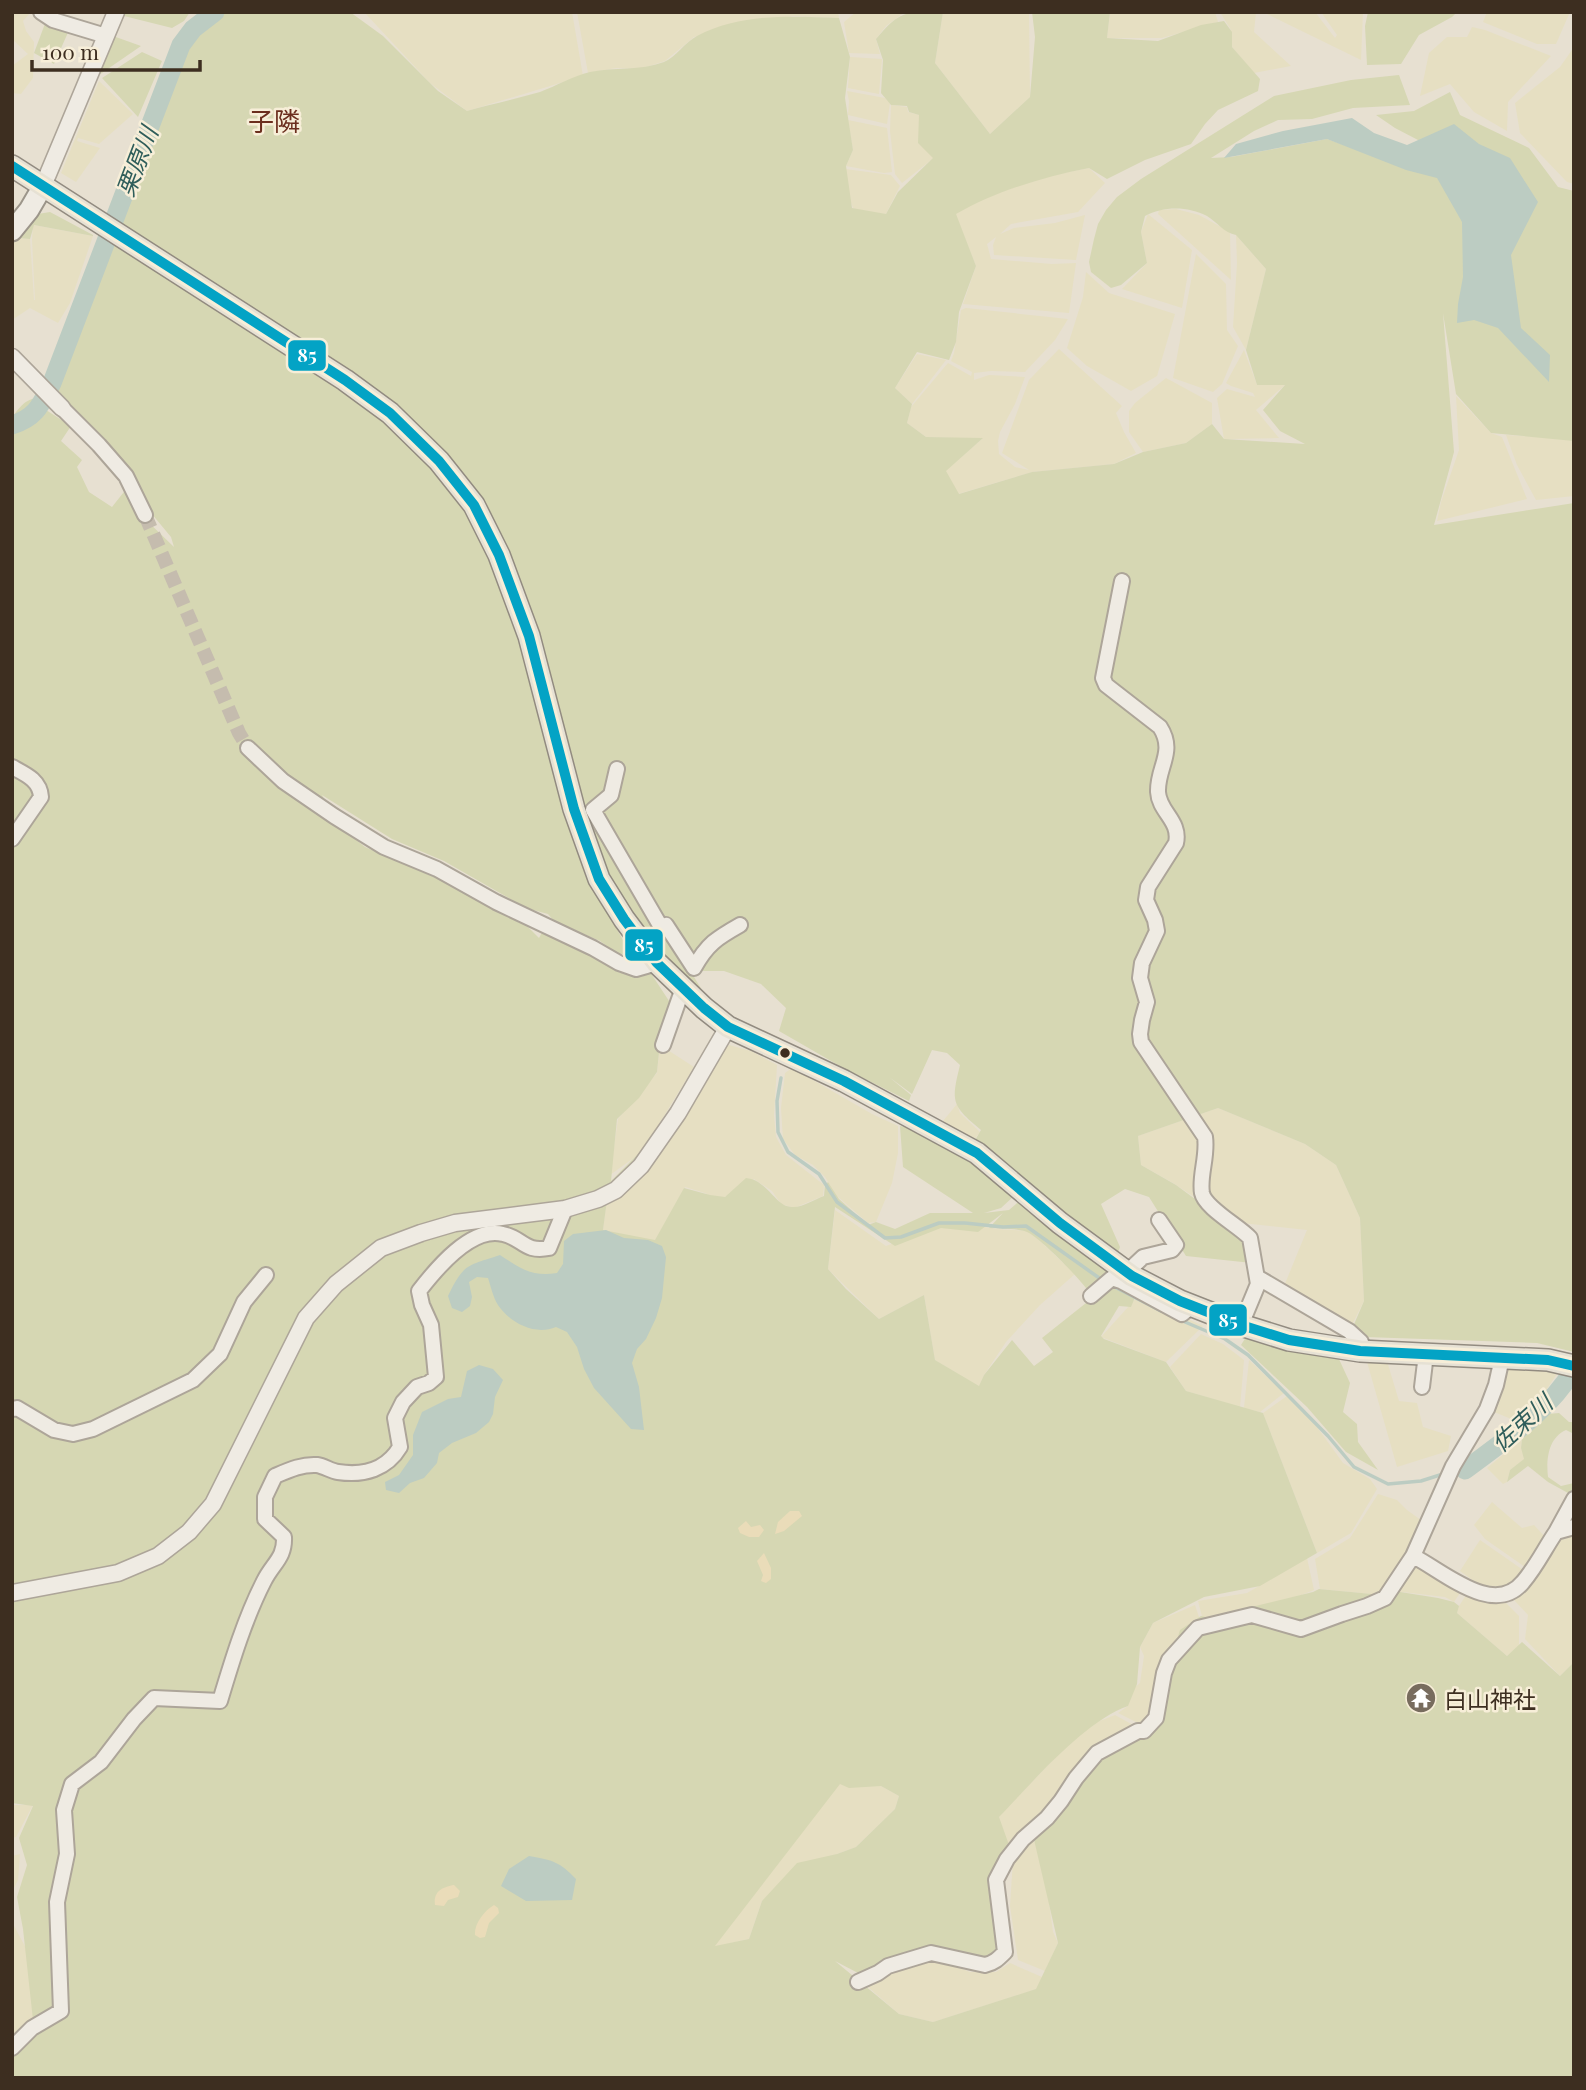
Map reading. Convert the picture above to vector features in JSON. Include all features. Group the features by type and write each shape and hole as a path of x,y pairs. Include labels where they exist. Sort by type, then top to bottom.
{"main road":[{"path":"12,166 345,380 390,413 439,461 474,505 499,555 529,636 573,808 599,879 624,919 657,963 728,1027 844,1081 977,1153 1060,1223 1114,1278 1289,1340 1363,1351 1569,1364"},
{"path":"12,231 29,211 43,186"}],"street":[{"path":"41,12 53,20 106,36"},
{"path":"43,186 116,12"},
{"path":"12,357 127,476 145,515"},
{"path":"1122,581 1103,678 1106,685 1160,727 1166,736 1167,748 1158,793 1178,835 1176,843 1148,887 1146,900 1157,931 1142,963 1140,978 1147,1002 1142,1020 1141,1042 1205,1138 1207,1149 1202,1193 1208,1203 1250,1238 1258,1284 1241,1325"},
{"path":"248,748 283,781 384,847 437,869 496,902 619,963 636,969 657,963"},
{"path":"12,767 34,780 40,789 41,797 12,839"},
{"path":"617,769 611,794 593,810 661,927 666,925 694,968 704,950 740,925"},
{"path":"608,894 634,880"},
{"path":"663,1045 683,988"},
{"path":"12,1593 118,1573 158,1556 189,1532 213,1504 306,1318 336,1284 380,1248 455,1223 565,1209 598,1199 616,1189 641,1166 678,1113 728,1027"},
{"path":"12,2049 32,2028 61,2011 57,1902 67,1854 64,1810 72,1784 101,1762 154,1698 220,1701 233,1657 265,1580 285,1550 284,1537 265,1519 265,1497 275,1476 299,1466 309,1465 319,1465 338,1472 373,1472 393,1459 400,1447 395,1418 403,1402 417,1387 436,1377 431,1325 419,1291 437,1267 467,1241 489,1233 503,1234 535,1251 549,1248 565,1209"},
{"path":"1091,1296 1143,1257 1172,1250 1176,1245 1159,1220"},
{"path":"12,1409 17,1408 54,1430 73,1434 93,1429 193,1380 220,1354 244,1302 266,1275"},
{"path":"1257,1277 1349,1331 1361,1342 1363,1351"},
{"path":"1422,1387 1426,1354"},
{"path":"858,1982 888,1966 931,1952 985,1965 993,1963 1005,1952 996,1880 1007,1859 1061,1801 1097,1753 1138,1731 1144,1731 1156,1718 1169,1660 1198,1628 1252,1615 1301,1629 1385,1598 1413,1556 1451,1472 1487,1409 1502,1358"},
{"path":"1413,1556 1464,1587 1501,1597 1512,1593 1523,1582 1574,1499"},
{"path":"1556,1532 1574,1527"}],"shaded area":[{"path":"12,12 31,12 23,21 34,42 33,78 21,94 12,93 12,66 28,54 12,39"},
{"path":"572,12 583,76 467,111 430,83 365,13"},
{"path":"577,12 838,12 839,18 793,16 694,37 665,61 640,69 616,68 588,73"},
{"path":"856,12 905,12 886,26 876,39 880,54 849,53 844,22"},
{"path":"943,12 1029,12 1030,97 990,134 935,63"},
{"path":"1110,12 1215,12 1218,22 1162,38 1107,38"},
{"path":"1220,12 1256,12 1254,32 1291,66 1254,73 1232,47 1231,30"},
{"path":"1263,12 1315,12 1335,38 1337,35 1321,12 1363,12 1361,60"},
{"path":"1487,12 1570,12 1556,44 1537,44 1483,22"},
{"path":"1472,27 1551,56 1508,102 1507,131 1474,112 1450,84 1420,96 1429,53 1447,37 1467,37"},
{"path":"1574,47 1574,184 1567,182 1520,133 1515,103 1560,67"},
{"path":"850,57 882,59 879,94 848,88"},
{"path":"99,81 133,114 99,144 78,138 77,141 100,148 76,182 61,173"},
{"path":"847,91 885,98 890,103 887,124 848,115"},
{"path":"891,105 907,107 908,112 919,115 919,144 935,157 902,183 895,174 890,131"},
{"path":"1352,118 1374,133 1407,145 1454,124 1479,144 1510,158 1538,202 1511,255 1521,328 1550,355 1549,382 1498,328 1474,320 1457,323 1463,277 1462,222 1437,178 1406,170 1327,139 1224,158 1236,144 1283,131"},
{"path":"848,120 887,128 892,172 846,166 853,150"},
{"path":"1089,168 1105,183 1078,212 1011,224 1000,234 1014,228 1055,223 1085,215 1076,260 994,255 996,237 987,244 991,259 1052,264 1076,263 1069,313 963,304 976,266 955,214 966,204 1024,184"},
{"path":"845,169 891,175 900,186 886,214 868,217 853,208 844,183"},
{"path":"1176,209 1199,215 1230,232 1231,280 1158,214 1159,210"},
{"path":"1148,214 1192,250 1182,308 1122,289 1147,263 1141,232"},
{"path":"33,225 93,236 70,303 58,323 30,308 12,320 12,243 18,238 30,239 35,300"},
{"path":"1236,235 1266,269 1246,350 1233,327"},
{"path":"1196,254 1226,284 1227,330 1238,346 1222,384 1213,392 1173,378"},
{"path":"1086,272 1109,293 1175,314 1157,376 1131,391 1087,366 1067,348 1083,297"},
{"path":"966,308 1068,319 1055,340 1025,372 974,373 974,380 989,375 1025,377 1000,432 999,454 1015,467 1029,470 1002,453 1029,380 1059,349 1122,406 1116,413 1136,453 1114,464 1032,472 958,494 945,471 982,439 926,437 907,423 911,407 948,363 971,376 972,372 951,361 961,310"},
{"path":"1244,350 1257,385 1285,385 1256,410 1279,438 1224,439 1217,398 1227,389 1255,397 1253,393 1226,383"},
{"path":"917,354 946,360 912,404 895,388"},
{"path":"1166,378 1212,403 1212,424 1186,443 1143,452 1129,432 1129,411"},
{"path":"1456,396 1491,433 1502,437 1527,499 1437,521 1459,450"},
{"path":"1506,435 1574,439 1574,496 1536,500 1517,465"},
{"path":"660,1045 694,1067 642,1152 610,1175 618,1119 657,1073"},
{"path":"729,1045 751,1051 777,1065 774,1115 776,1137 786,1155 824,1185 823,1196 794,1208 781,1204 772,1191 754,1179 732,1194 717,1200 685,1187 655,1241 603,1230 607,1199 723,1049"},
{"path":"792,1068 898,1126 898,1153 892,1183 876,1222 868,1223 837,1196 825,1177 813,1165 795,1155 783,1139 781,1108 785,1073"},
{"path":"957,1104 960,1113 980,1132 974,1140 943,1121"},
{"path":"1218,1108 1305,1144 1336,1165 1360,1218 1364,1301 1349,1331 1282,1291 1307,1230 1232,1222 1141,1165 1138,1136"},
{"path":"835,1210 886,1246 940,1226 965,1223 995,1229 1029,1231 1075,1274 1040,1305 1006,1342 979,1387 935,1360 924,1295 879,1319 828,1269"},
{"path":"606,1230 624,1238 648,1240 662,1246 666,1257 662,1298 656,1318 646,1339 637,1349 632,1363 639,1387 644,1430 631,1429 594,1388 577,1347 567,1332 556,1327 532,1329 516,1322 498,1305 488,1278 477,1277 469,1282 472,1297 470,1306 462,1312 452,1308 448,1296 458,1277 468,1267 500,1255 533,1272 557,1273 563,1264 564,1241 573,1234"},
{"path":"1138,1296 1203,1326 1166,1362 1101,1337"},
{"path":"1201,1334 1223,1344 1244,1360 1240,1407 1186,1391 1170,1367"},
{"path":"1502,1358 1564,1363 1543,1395 1516,1421 1487,1409"},
{"path":"1249,1360 1284,1393 1260,1412 1244,1408"},
{"path":"1387,1361 1399,1401 1417,1403 1423,1427 1451,1436 1448,1451 1397,1467 1367,1362"},
{"path":"479,1365 493,1369 503,1380 495,1397 489,1422 476,1433 452,1443 439,1453 437,1463 424,1478 410,1483 399,1493 386,1490 385,1482 399,1475 413,1455 413,1435 422,1412 448,1399 461,1397 467,1371"},
{"path":"1287,1396 1314,1423 1343,1463 1370,1479 1377,1489 1351,1533 1317,1553 1263,1413"},
{"path":"1522,1439 1521,1448 1525,1459 1510,1470 1507,1482 1503,1484 1487,1468"},
{"path":"1378,1494 1397,1500 1421,1520 1390,1590 1372,1594 1320,1589 1315,1559 1350,1538"},
{"path":"1492,1502 1522,1528 1534,1525 1546,1538 1533,1568 1525,1567 1485,1539 1474,1525"},
{"path":"1574,1533 1574,1662 1560,1676 1525,1639 1528,1615 1513,1599 1557,1542"},
{"path":"1480,1540 1529,1574 1511,1589 1485,1589 1460,1571"},
{"path":"1307,1558 1314,1590 1249,1616 1203,1620 1198,1601 1247,1593"},
{"path":"1417,1559 1464,1587 1454,1602 1445,1597 1394,1591"},
{"path":"1470,1589 1500,1597 1519,1616 1519,1646 1507,1656 1457,1613"},
{"path":"1195,1605 1200,1620 1168,1648 1158,1673 1150,1729 1118,1713 1128,1706 1124,1696 1140,1683 1144,1656 1140,1647 1153,1623"},
{"path":"1115,1715 1135,1726 1009,1845 1005,1843 998,1817 1071,1737 1092,1724"},
{"path":"823,1777 881,1786 899,1796 895,1809 856,1847 837,1854 762,1901 749,1939 687,1953"},
{"path":"12,1805 33,1805 16,1837 12,1838"},
{"path":"1032,1836 1044,1866 1053,1932 1058,1943 1045,1971 1018,1960 1010,1906 1013,1860"},
{"path":"20,1854 18,1880 12,1892 12,1856"},
{"path":"529,1856 556,1863 576,1879 572,1900 526,1901 501,1886 509,1869"},
{"path":"12,1922 28,1952 42,2003 32,2028 12,2040"},
{"path":"933,1958 970,1972 996,1972 1010,1963 1042,1977 1037,1989 933,2022 899,2014 868,1987 892,1969"}],"green space":[{"path":"125,12 190,12 184,21 172,28 124,16"},
{"path":"222,12 350,12 383,36 438,91 467,111 540,92 590,72 646,67 664,62 697,36 731,23 767,18 839,18 850,57 845,98 853,150 846,166 852,208 886,214 898,192 933,158 918,143 919,115 909,112 907,106 891,105 881,93 883,60 876,39 898,17 912,13 943,12 935,63 990,134 1030,97 1035,37 1032,12 1110,12 1107,38 1158,41 1201,25 1224,21 1232,32 1232,47 1260,79 1258,91 1218,110 1191,144 1145,160 1107,179 1089,168 1037,180 956,214 976,266 959,312 956,342 949,360 917,352 895,388 912,404 907,423 926,437 983,438 946,471 959,494 1032,472 1114,464 1143,452 1186,443 1212,424 1224,439 1305,444 1280,431 1263,410 1285,385 1257,385 1246,350 1266,269 1236,235 1200,213 1184,209 1160,210 1145,216 1141,232 1147,263 1121,285 1111,288 1091,272 1089,262 1098,224 1117,197 1141,179 1274,96 1351,80 1399,75 1410,105 1353,108 1312,119 1278,120 1254,131 1211,158 1231,157 1327,139 1423,173 1418,140 1376,115 1414,111 1450,92 1460,115 1529,148 1558,187 1574,191 1574,441 1491,433 1456,394 1443,313 1454,452 1434,525 1574,503 1574,1352 1537,1343 1365,1337 1352,1329 1364,1301 1360,1218 1336,1165 1305,1144 1218,1108 1138,1136 1141,1165 1176,1185 1248,1238 1252,1263 1186,1256 1149,1197 1125,1189 1101,1204 1120,1247 1118,1253 1081,1230 974,1142 981,1130 956,1102 955,1087 960,1065 947,1053 932,1050 912,1094 889,1077 911,1095 909,1101 845,1069 779,1031 786,1008 761,984 724,971 698,971 664,928 702,990 659,951 590,874 631,954 618,954 600,941 554,921 548,914 526,908 444,861 392,839 322,795 342,829 365,847 475,895 523,922 539,938 545,927 620,973 650,972 673,1007 660,1043 657,1072 639,1098 617,1119 611,1181 643,1149 616,1183 609,1185 603,1230 655,1240 684,1188 725,1197 746,1178 760,1183 781,1203 792,1207 824,1196 828,1182 839,1199 868,1225 876,1222 895,1229 930,1213 973,1213 903,1167 900,1126 916,1130 946,1144 1014,1196 1001,1208 984,1213 1009,1210 1023,1198 1138,1290 1131,1307 1119,1306 1101,1336 1104,1339 1166,1362 1186,1391 1263,1413 1317,1553 1260,1586 1204,1597 1153,1623 1140,1647 1137,1684 1128,1706 1111,1714 1076,1739 999,1817 1009,1845 996,1880 1005,1952 978,1964 930,1953 858,1973 835,1961 899,2014 933,2022 1036,1989 1058,1943 1032,1831 1107,1754 1150,1729 1180,1630 1201,1616 1215,1619 1319,1589 1372,1594 1394,1591 1454,1602 1459,1606 1457,1613 1507,1656 1522,1642 1560,1676 1574,1662 1574,2078 12,2078 12,2051 34,2029 17,1897 27,1865 19,1838 33,1806 12,1803 12,418 25,403 36,398 46,410 71,426 61,441 82,460 77,467 89,492 112,507 127,488 142,516 174,547 171,537 53,395 80,315 108,251 123,201 160,125 171,86 197,29","holes":["835,1207 895,1246 941,1228 978,1232 1003,1213 989,1228 1018,1230 1033,1236 1075,1276 1096,1303 1086,1303 1042,1338 1053,1352 1034,1366 1012,1340 984,1375 979,1386 935,1360 924,1295 879,1319 828,1269","840,1784 849,1788 881,1786 899,1796 895,1809 856,1847 797,1863 762,1901 749,1939 715,1946"]},
{"path":"1368,12 1457,12 1419,35 1401,64 1367,65 1365,26"},
{"path":"46,21 70,28 54,64 34,53"},
{"path":"113,36 141,46 99,75"},
{"path":"142,52 162,61 138,117 102,78"},
{"path":"50,212 93,236 34,225 30,239 18,238 38,214"},
{"path":"1246,1337 1338,1357 1350,1383 1343,1412 1357,1424 1358,1442 1378,1470 1346,1452 1307,1407 1241,1345"},
{"path":"1559,1413 1569,1422 1574,1422 1574,1434 1566,1430 1555,1438 1548,1457 1548,1477 1561,1486 1574,1483 1574,1489 1568,1493 1528,1466 1507,1482 1510,1470 1524,1459 1522,1439 1548,1414"}],"sand":[{"path":"790,1511 799,1511 802,1516 784,1531 775,1534 778,1522"},
{"path":"746,1521 751,1527 760,1525 764,1530 759,1537 740,1533 738,1528"},
{"path":"764,1553 771,1568 771,1579 766,1583 761,1581 763,1575 757,1561"},
{"path":"454,1885 460,1891 458,1897 448,1900 444,1906 435,1905 440,1890"},
{"path":"494,1905 499,1913 489,1923 485,1937 480,1938 475,1935 478,1922"}],"waterway":[{"name":"栗原川","path":"12,425 33,414 52,383 181,45 193,29 215,12"},
{"path":"781,1078 777,1101 778,1132 788,1152 819,1174 837,1202 885,1238 901,1237 939,1223 1026,1226 1102,1280"},
{"path":"1109,1284 1161,1311"},
{"path":"1178,1319 1225,1339 1248,1355 1328,1436 1354,1467 1388,1484 1421,1481 1443,1474"},
{"name":"佐束川","path":"1465,1470 1539,1412 1574,1369"},
{"path":"1454,1472 1465,1470"}],"tunnel":[{"path":"145,515 239,733 248,748"}],"transit line":[{"name":"85","path":"12,166 345,380 390,413 439,461 474,505 499,555 529,636 574,809 599,879 624,919 657,963 728,1027 844,1081 977,1153 1060,1223 1132,1276 1180,1301 1289,1340 1360,1351 1548,1360 1574,1366"}],"place":[{"name":"白山神社","path":"1421,1698"}],"district":[{"name":"子隣","path":"274,120"}]}
